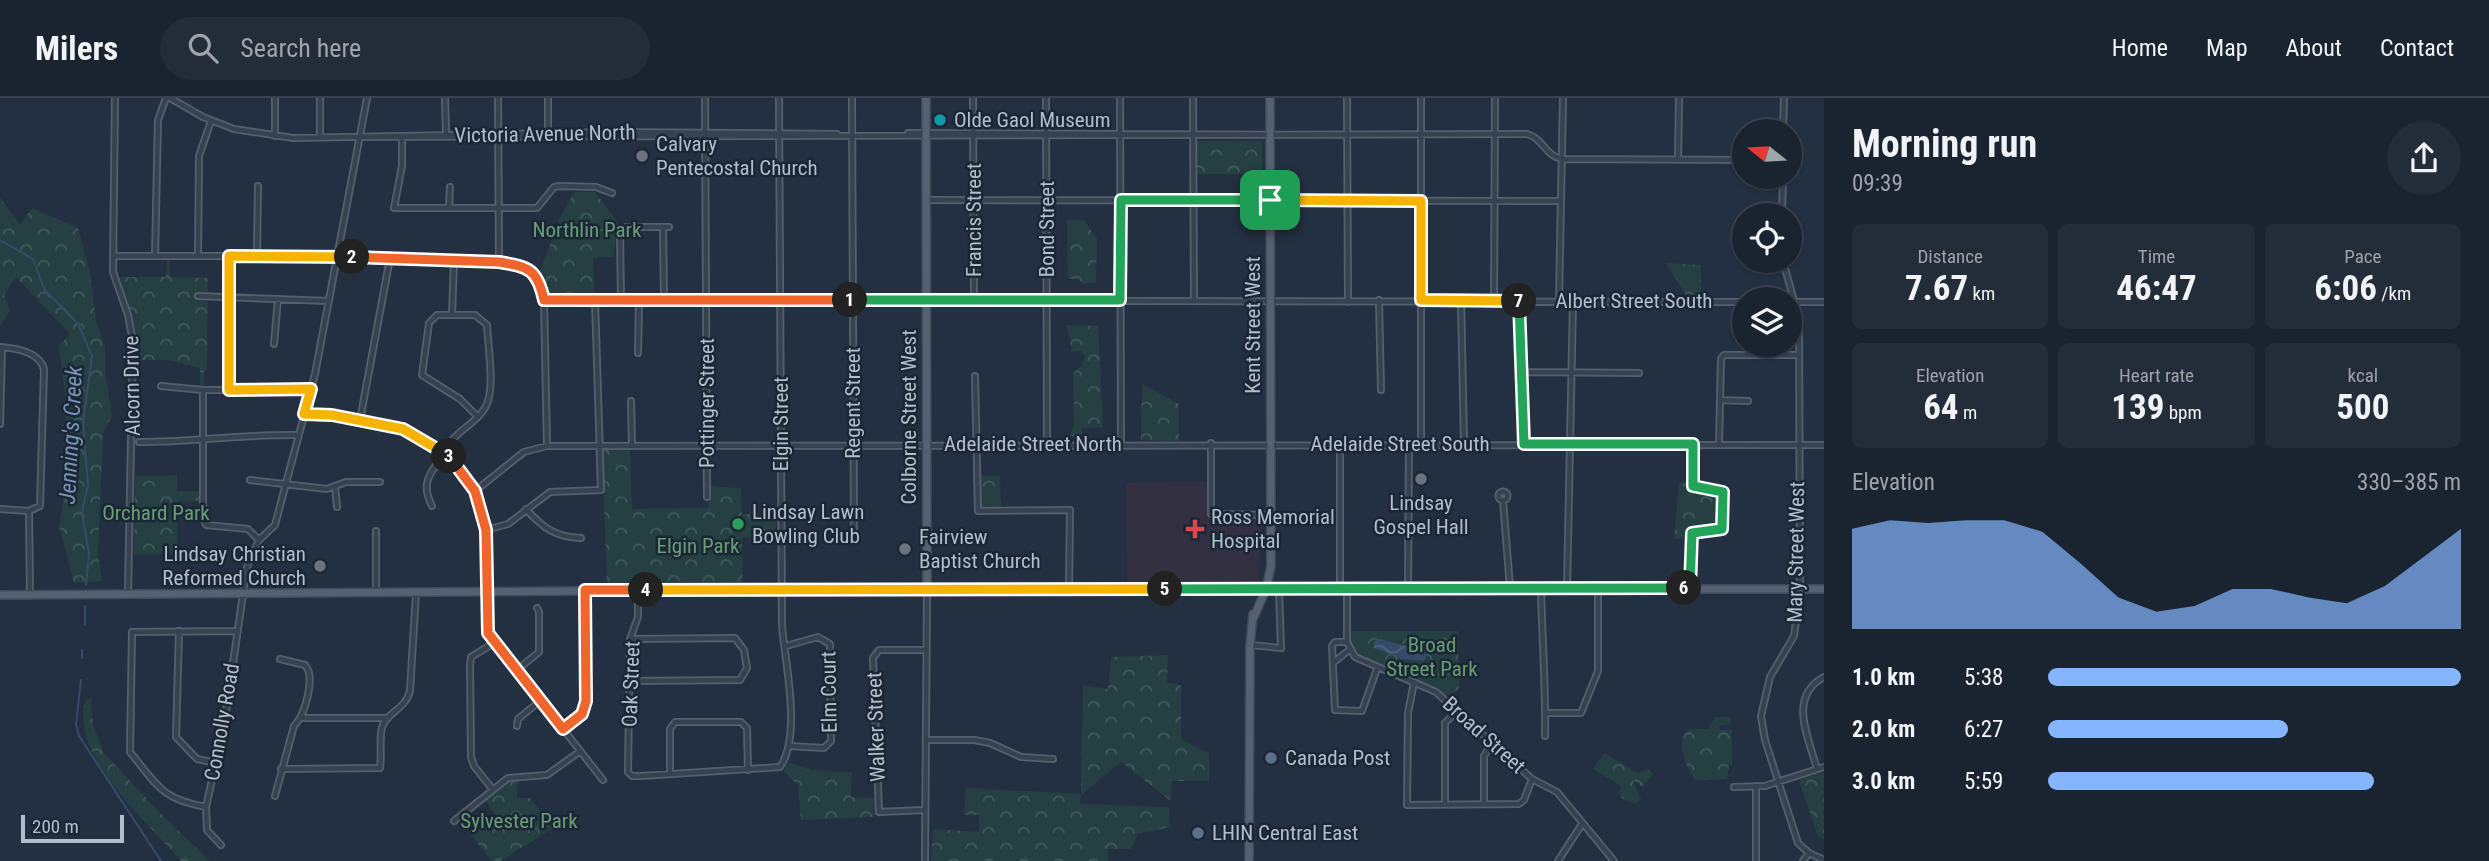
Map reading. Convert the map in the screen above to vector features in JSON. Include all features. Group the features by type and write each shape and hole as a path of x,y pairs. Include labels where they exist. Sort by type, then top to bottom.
{"main road":[{"name":"Colborne Street West","path":"926,98 927,590"},
{"name":"Kent Street West","path":"1249,861 1250,645 1270,553 1271,515 1269,98"},
{"path":"0,595 585,590 1824,589"}],"street":[{"name":"Alcorn Drive","path":"115,98 113,274 128,315 133,341 128,594"},
{"path":"155,256 158,120 168,98"},
{"name":"Victoria Avenue North","path":"168,98 211,121 234,129 275,136 1496,134 1534,136 1549,155 1562,159"},
{"path":"275,98 275,136"},
{"path":"320,98 320,137"},
{"name":"Connolly Road","path":"221,845 207,830 206,807 216,763 247,567 259,540 275,525 311,389 367,98"},
{"path":"445,98 445,137"},
{"path":"498,98 499,262"},
{"path":"548,98 548,136"},
{"name":"Pottinger Street","path":"705,98 707,497"},
{"name":"Elgin Street","path":"779,98 782,590 789,746"},
{"name":"Regent Street","path":"852,98 854,540"},
{"name":"Francis Street","path":"974,98 974,300"},
{"name":"Bond Street","path":"1046,98 1047,444"},
{"path":"1120,98 1121,444"},
{"path":"1193,98 1194,300"},
{"path":"1347,98 1348,302"},
{"path":"1421,98 1421,443"},
{"path":"1494,300 1495,98"},
{"path":"1559,301 1563,98"},
{"path":"1678,159 1679,98"},
{"path":"1783,119 1784,98"},
{"path":"198,256 199,156 211,121"},
{"path":"402,137 402,166 394,208 537,208 554,187 559,186 596,187 612,193"},
{"path":"1562,159 1732,160"},
{"path":"257,256 258,186"},
{"path":"449,208 450,187"},
{"path":"926,200 1561,201"},
{"path":"621,301 620,232 626,226 666,227 664,301"},
{"path":"113,256 337,256 499,262 528,268 540,282 544,300 547,446"},
{"path":"229,256 229,390"},
{"path":"360,420 390,258"},
{"path":"452,314 454,261"},
{"path":"198,296 329,301"},
{"path":"274,344 278,299"},
{"name":"Albert Street South","path":"544,300 1732,302"},
{"path":"486,530 508,524 550,492 601,490 595,300"},
{"path":"1379,300 1381,390"},
{"path":"1567,588 1573,300"},
{"path":"638,353 639,301"},
{"path":"1461,301 1464,444"},
{"path":"1521,301 1524,444"},
{"path":"1802,302 1824,302"},
{"path":"432,506 426,494 425,482 453,438 478,417 489,398 487,325 475,315 437,315 429,323 422,375 460,399 478,417"},
{"path":"0,424 1,347 18,349 38,359 44,369 40,506 29,511 0,509"},
{"path":"1720,444 1721,359 1724,355 1732,355"},
{"name":"Mary Street West","path":"1799,357 1799,588 1794,636 1772,671 1761,709 1763,734 1798,843 1809,853"},
{"path":"1524,372 1639,373"},
{"path":"975,376 978,511 1070,510 1069,589"},
{"path":"161,386 203,390 311,389"},
{"path":"203,390 203,518 206,525 248,529 259,540"},
{"path":"1720,400 1748,401"},
{"path":"631,401 632,446"},
{"path":"304,414 360,420 403,429 446,452 475,491 486,530 486,625 495,643 603,780"},
{"path":"139,442 203,441 224,435 298,435"},
{"path":"1211,443 1211,514 1271,515"},
{"name":"Adelaide Street North","path":"475,491 524,452 547,446 1270,444"},
{"name":"Adelaide Street South","path":"1270,444 1824,445"},
{"path":"1333,664 1349,650 1344,589 1340,444"},
{"path":"1408,589 1409,444"},
{"path":"1690,588 1692,533 1720,531 1723,516 1722,490 1696,489 1692,485 1693,444"},
{"path":"250,480 327,489 346,482 380,482"},
{"path":"335,486 337,507"},
{"path":"1503,500 1510,588"},
{"path":"526,509 542,527 553,534 581,538"},
{"path":"29,511 30,594"},
{"path":"376,531 376,592"},
{"path":"1250,645 1279,650 1279,589"},
{"path":"1541,589 1545,736"},
{"path":"1546,713 1581,713 1598,671 1598,589"},
{"path":"563,729 582,714 586,701 585,590"},
{"name":"Colborne Street West","path":"925,861 927,590"},
{"path":"281,769 380,768 382,727 387,718 407,704 410,691 416,591"},
{"name":"Oak Street","path":"638,591 638,617 630,639 628,772 632,776 670,775"},
{"path":"517,670 539,652 537,608"},
{"path":"179,631 176,737 197,759 216,763"},
{"path":"206,807 179,802 164,794 130,752 132,632 238,631"},
{"name":"Elm Court","path":"786,646 818,637 830,645 831,741 824,748 789,746"},
{"path":"629,681 740,680 747,668 744,650 735,638 630,639"},
{"path":"1347,642 1334,643 1335,710 1362,711 1377,669"},
{"path":"493,790 474,766 471,757 470,666 471,657 495,643"},
{"name":"Walker Street","path":"925,810 879,812 873,658 879,650 926,650"},
{"name":"Broad Street","path":"1349,650 1360,662 1429,686 1531,779 1557,792 1610,859"},
{"path":"275,796 294,726 302,718 310,675 309,669 293,660 280,659"},
{"path":"1817,769 1802,711 1807,692 1824,677"},
{"path":"1414,682 1408,713 1407,805 1521,804 1531,779"},
{"path":"517,726 518,719 541,701"},
{"path":"1445,803 1445,723 1457,711"},
{"path":"302,718 387,718"},
{"path":"747,770 744,725 740,722 675,722 670,729 670,775 747,770 780,767 789,746"},
{"path":"926,740 974,740 990,743 1021,757 1053,759"},
{"path":"1484,803 1484,756 1492,743"},
{"path":"454,821 516,775 547,775 579,752"},
{"path":"1734,787 1756,786 1824,767"},
{"path":"1756,786 1756,861"},
{"path":"1558,861 1582,824"},
{"path":"1803,861 1809,853 1824,860"}],"shaded area":[{"name":"Ross Memorial Hospital","path":"1206,481 1207,520 1263,518 1258,581 1251,584 1127,583 1126,483"}],"green space":[{"path":"1194,141 1262,141 1262,174 1194,174"},
{"name":"Northlin Park","path":"574,192 595,192 618,223 613,257 593,258 595,296 544,296 539,273 559,220"},
{"path":"0,197 20,225 32,208 78,228 90,272 96,321 105,347 105,372 112,415 103,434 98,553 102,581 74,583 59,526 64,494 63,448 67,409 59,346 70,334 16,277 4,295 10,311 0,326"},
{"path":"1067,220 1084,220 1097,239 1096,282 1083,284 1079,279 1068,279"},
{"path":"167,260 170,260 170,277 208,278 207,370 204,371 204,387 200,387 200,368 168,360 137,360 135,327 118,277 166,277"},
{"path":"1666,263 1701,265 1701,296 1687,297"},
{"path":"1067,325 1098,326 1103,427 1082,428 1082,435 1070,436 1074,424 1073,373 1082,366 1085,355 1080,351 1072,352"},
{"path":"1142,384 1179,404 1179,441 1141,440"},
{"name":"Elgin Park","path":"630,449 632,509 708,508 709,486 741,488 742,514 776,515 776,537 742,538 743,584 607,587 602,450"},
{"name":"Orchard Park","path":"177,475 177,491 199,491 199,501 177,502 178,554 134,555 135,476"},
{"path":"981,475 1000,476 1001,508 982,509"},
{"path":"1679,483 1687,483 1689,490 1695,493 1719,494 1718,526 1691,526 1686,539 1674,539"},
{"name":"Broad Street Park","path":"1348,631 1458,631 1459,688 1449,698 1421,682 1373,665 1361,657 1352,646"},
{"path":"1168,655 1167,682 1181,685 1181,740 1209,753 1209,781 1172,781 1171,801 1121,762 1081,795 1080,804 1169,807 1170,827 1138,834 1131,849 1108,849 1108,861 931,861 933,829 979,832 979,815 964,815 966,788 1081,794 1083,685 1108,689 1111,657"},
{"path":"86,699 91,699 93,725 104,753 210,861 181,861 114,786 88,742 83,720"},
{"path":"1716,717 1731,717 1730,724 1720,726 1719,730 1732,730 1732,765 1729,765 1727,779 1695,780 1685,761 1682,740 1689,729 1708,729"},
{"path":"1604,753 1638,773 1648,769 1653,774 1643,787 1633,781 1641,799 1636,804 1623,799 1619,793 1621,786 1593,769"},
{"path":"789,762 810,770 852,772 851,797 875,798 874,817 801,820 798,786 784,771"},
{"path":"1824,772 1824,839 1818,836 1799,780"},
{"name":"Sylvester Park","path":"510,779 518,779 517,798 530,798 554,828 500,861 492,861 471,835 497,816 485,800"}],"water":[{"path":"1380,639 1409,647 1425,645 1431,648 1424,661 1402,659 1374,648 1374,642"}],"waterway":[{"name":"Jenning's Creek","path":"0,240 33,259 44,289 78,324 92,356 83,422 88,484 82,513 89,554 86,585"},
{"name":"Jenning's Creek","path":"85,606 85,625"},
{"path":"82,650 82,658"},
{"name":"Jenning's Creek","path":"81,680 76,724 79,736 161,861"}],"place":[{"name":"Olde Gaol Museum","path":"940,120"},
{"name":"Calvary Pentecostal Church","path":"642,156"},
{"name":"Lindsay Gospel Hall","path":"1421,479"},
{"name":"Lindsay Lawn Bowling Club","path":"738,524"},
{"name":"Ross Memorial Hospital","path":"1195,529"},
{"name":"Fairview Baptist Church","path":"905,549"},
{"name":"Lindsay Christian Reformed Church","path":"320,566"},
{"name":"Canada Post","path":"1271,758"},
{"name":"LHIN Central East","path":"1198,833"}],"route":[{"path":"1121,200 1270,200 1421,201 1421,300 1521,301 1524,444 1693,444 1692,485 1696,489 1722,490 1723,527 1720,531 1692,533 1690,588 585,590 586,701 582,714 563,729 488,633 485,591 486,530 475,491 446,452 403,429 332,415 304,414 311,389 229,390 229,256 337,256 499,262 528,268 540,282 544,300 1120,300 1121,200"}]}
